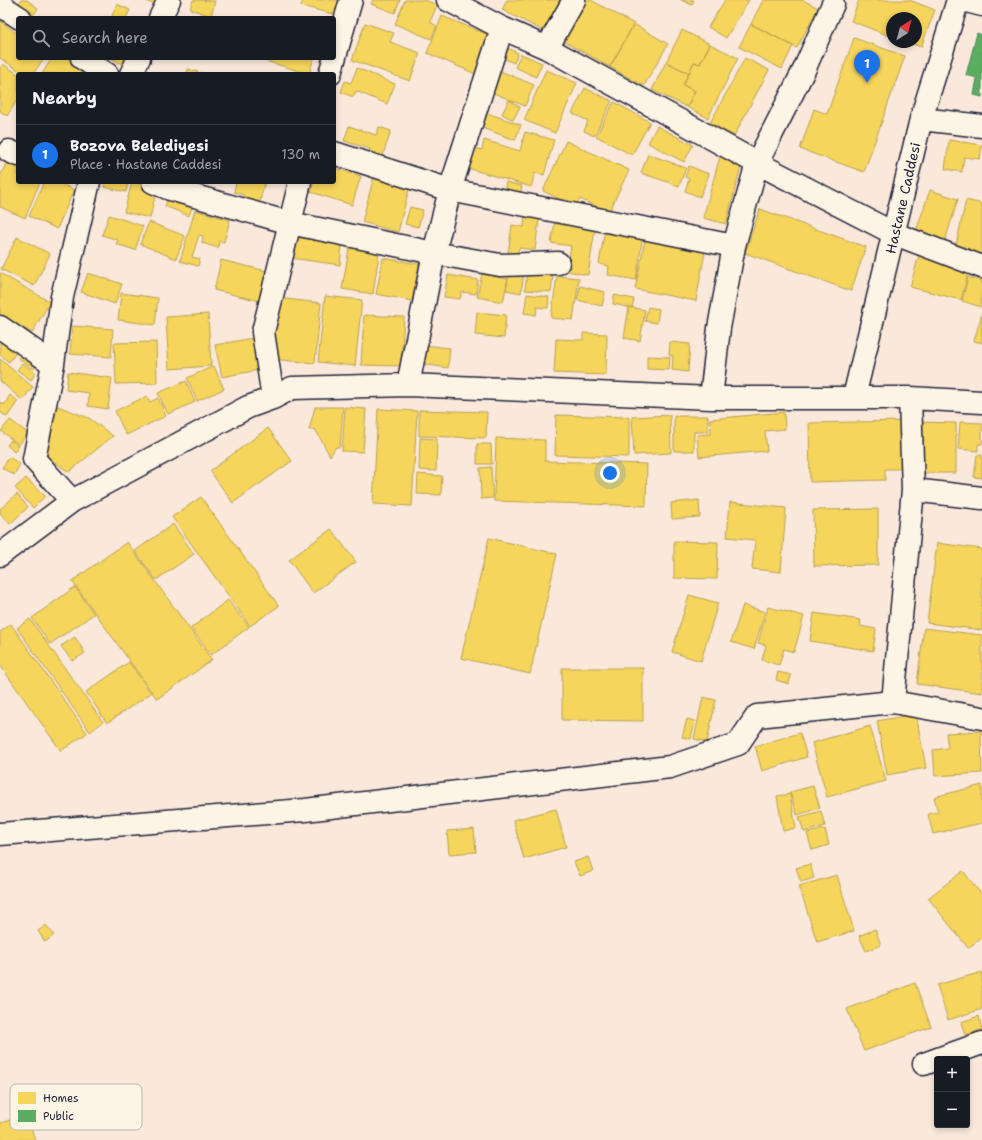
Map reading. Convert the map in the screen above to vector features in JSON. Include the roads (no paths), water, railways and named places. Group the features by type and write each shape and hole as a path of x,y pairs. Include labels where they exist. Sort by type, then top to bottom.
{"street":[{"path":"161,16 169,0"},
{"path":"336,53 351,0"},
{"path":"448,0 502,28 547,48 757,164 895,234 982,267"},
{"path":"547,48 574,0"},
{"name":"Hastane Caddesi","path":"854,397 895,234 921,119 958,0"},
{"path":"963,0 982,5"},
{"path":"711,398 720,328 734,246 757,164 804,70 831,1"},
{"path":"0,5 17,16"},
{"path":"408,385 434,253 450,190 502,28"},
{"path":"85,60 105,72"},
{"path":"132,72 138,60"},
{"path":"331,72 334,60"},
{"path":"921,119 982,126"},
{"path":"336,154 450,190 734,246"},
{"path":"72,501 34,459 53,364 62,297 85,184"},
{"path":"158,184 170,189 290,223 434,253 500,265 558,263"},
{"path":"274,398 263,332 300,184"},
{"path":"0,327 53,364"},
{"path":"0,555 72,501 248,407 274,398 292,388 408,385 711,398 854,397 982,402"},
{"path":"893,702 913,490 910,398"},
{"path":"913,490 982,498"},
{"path":"0,834 305,810 670,767 738,744 757,716 893,702 982,718"},
{"path":"924,1064 982,1043"}],"place":[{"name":"Bozova Belediyesi","path":"867,83"}]}
